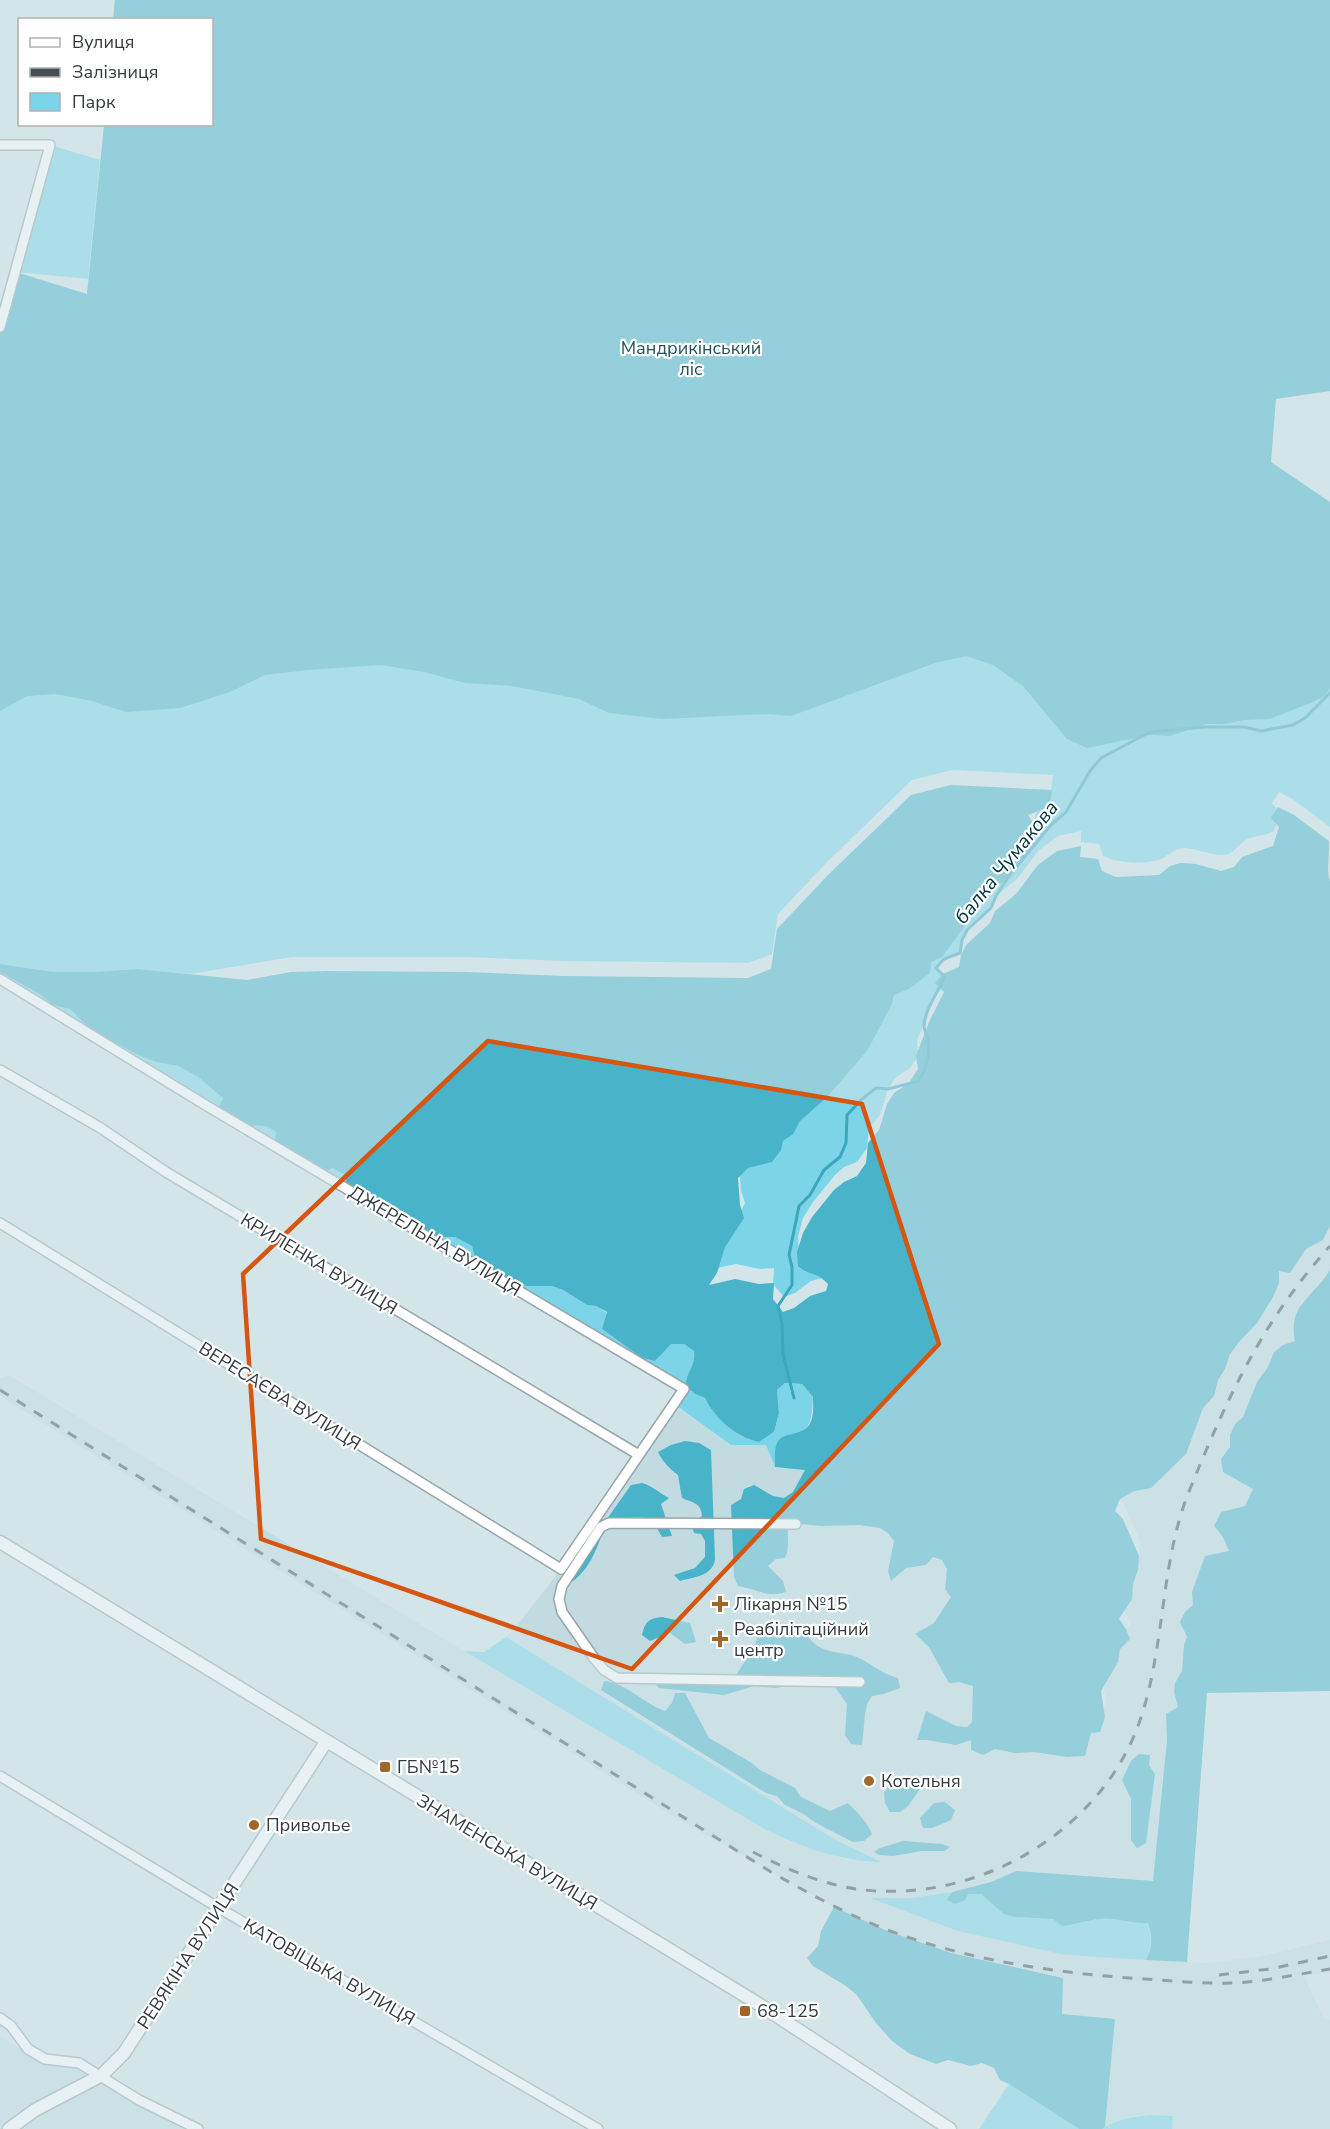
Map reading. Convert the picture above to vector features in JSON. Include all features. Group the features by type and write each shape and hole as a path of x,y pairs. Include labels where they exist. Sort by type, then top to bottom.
{"main road":[{"name":"ЗНАМЕНСЬКА ВУЛИЦЯ","path":"0,1542 756,2003 950,2129"},
{"name":"РЕВЯКІНА ВУЛИЦЯ","path":"9,2129 35,2110 102,2075 124,2053 326,1742"}],"street":[{"path":"0,145 50,145 0,327"},
{"name":"ДЖЕРЕЛЬНА ВУЛИЦЯ","path":"0,979 227,1118 684,1389 561,1569"},
{"name":"КРИЛЕНКА ВУЛИЦЯ","path":"0,1070 99,1127 166,1172 639,1455"},
{"name":"ВЕРЕСАЄВА ВУЛИЦЯ","path":"0,1223 561,1569"},
{"path":"609,1523 612,1496"},
{"path":"796,1524 609,1523 601,1527 562,1586 559,1599 562,1612 604,1670 617,1678 860,1682"},
{"name":"КАТОВІЦЬКА ВУЛИЦЯ","path":"0,1776 219,1908 598,2129"},
{"path":"0,2018 11,2026 28,2049 45,2059 79,2063 102,2075 139,2100 198,2129"}],"highlighted area":[{"path":"488,1041 862,1104 939,1344 632,1669 261,1539 243,1274"}],"shaded area":[{"path":"1330,1212 1330,1270 1320,1286 1303,1300 1293,1321 1296,1341 1283,1345 1274,1352 1268,1367 1257,1382 1243,1417 1235,1424 1230,1435 1230,1447 1221,1459 1241,1481 1253,1489 1245,1506 1221,1512 1214,1526 1223,1537 1229,1551 1193,1605 1185,1612 1184,1632 1187,1637 1184,1645 1182,1671 1175,1683 1174,1692 1178,1707 1166,1714 1167,1740 1153,1882 1016,1871 991,1882 952,1892 911,1898 872,1898 1066,1955 1206,1963 1258,1957 1330,1940 1330,1972 1304,1976 1324,2019 1330,2020 1330,2129 1172,2129 1173,2116 1153,2115 1135,2116 1105,2127 1115,2020 1062,2014 951,1953 885,1930 834,1907 683,1822 0,1396 0,1379 9,1375 464,1651 766,1830 793,1843 844,1859 881,1861 836,1840 506,1637 561,1569 673,1403 731,1445 766,1445 775,1467 805,1469 884,1494 1101,1717 1106,1702 1102,1676 1121,1634 1131,1624 1120,1604 1139,1555 1140,1541 1124,1504 1116,1496 1200,1407 1280,1268"},
{"path":"0,2036 19,2048 28,2049 45,2059 79,2063 198,2129 0,2129"}],"green space":[{"name":"Мандрикінський ліс","path":"115,0 1330,0 1330,391 1276,399 1271,462 1330,502 1330,688 1326,695 1315,701 1270,719 1206,724 1170,736 1150,735 1087,748 1067,739 1023,686 993,665 966,656 935,663 791,716 770,714 662,719 609,713 579,699 512,686 465,683 424,672 381,665 265,675 230,692 180,708 126,712 92,701 56,694 27,696 0,711 0,327 16,272 87,294 104,126 213,126 213,18 113,18"},
{"path":"50,145 100,160 88,279 16,272"},
{"path":"936,649 1330,675 1330,827 1294,800 1279,792 1272,803 1280,813 1274,831 1247,840 1224,855 1183,848 1158,860 1123,862 1103,856 1099,844 1081,842 1081,831 1058,836 1039,850 1017,879 996,896 991,908 967,930 962,940 960,953 944,959 936,968 945,977 917,1041 919,1055 910,1068 895,1078 888,1089 880,1115 869,1128 867,1148 857,1162 844,1167 835,1175 803,1218 798,1237 799,1251 826,1277 811,1281 795,1293 784,1297 773,1284 774,1268 760,1269 736,1264 708,1270 745,1203 741,1190 739,1163 968,908 1035,829 1036,811 1051,791 1053,775 952,770 912,780 829,860 778,914 772,954 749,963 565,961 468,957 292,957 190,974 138,969 54,972 0,964 0,696 266,660"},
{"path":"951,785 1052,790 1050,806 1028,815 1035,826 1034,844 1003,882 978,898 967,923 942,957 931,962 930,973 909,989 894,995 891,1006 867,1051 827,1097 800,1121 793,1134 783,1141 781,1150 772,1162 748,1168 738,1178 740,1205 744,1218 725,1247 717,1273 709,1285 735,1279 759,1284 774,1283 773,1299 783,1312 794,1308 810,1296 826,1291 828,1284 824,1280 798,1266 797,1252 803,1233 812,1217 834,1190 857,1176 866,1163 868,1143 879,1130 887,1104 894,1093 909,1083 918,1069 916,1056 944,992 935,983 943,974 959,967 966,945 990,923 995,911 1016,894 1038,865 1057,851 1081,846 1080,857 1098,859 1102,871 1116,877 1159,875 1170,866 1181,863 1196,864 1221,871 1234,867 1242,857 1273,846 1279,827 1271,818 1278,807 1294,815 1329,841 1330,1226 1323,1240 1306,1249 1290,1273 1279,1271 1279,1283 1273,1297 1257,1323 1230,1354 1218,1380 1214,1396 1203,1408 1186,1454 1151,1488 1134,1491 1120,1499 1115,1511 1123,1519 1139,1556 1132,1599 1119,1619 1130,1639 1120,1649 1118,1662 1101,1691 1105,1717 1100,1732 1091,1733 1085,1756 1067,1757 1034,1752 1015,1753 995,1749 983,1755 971,1750 971,1740 956,1745 917,1740 926,1711 956,1726 967,1727 972,1722 973,1686 959,1682 949,1683 929,1647 915,1634 934,1623 951,1597 945,1589 947,1569 942,1560 933,1557 926,1565 906,1568 891,1581 888,1571 894,1541 880,1528 860,1525 802,1524 788,1527 788,1547 785,1558 776,1559 768,1566 783,1581 786,1592 768,1594 738,1586 734,1577 731,1505 741,1499 744,1489 754,1485 773,1496 784,1498 793,1492 805,1470 775,1467 775,1452 780,1439 804,1430 811,1421 813,1397 802,1384 785,1383 777,1390 779,1413 774,1432 759,1442 742,1436 720,1420 705,1398 695,1394 686,1386 694,1351 684,1344 671,1344 655,1361 642,1358 602,1329 607,1312 596,1306 587,1305 552,1286 525,1286 476,1262 472,1246 455,1237 429,1237 347,1185 345,1175 332,1168 324,1173 275,1141 276,1132 272,1129 241,1123 218,1110 223,1098 198,1077 178,1066 156,1062 136,1054 90,1029 70,1009 52,1005 41,995 0,972 0,964 54,972 138,969 247,980 291,972 328,971 748,978 771,969 777,929 828,875 911,795"},
{"path":"0,972 41,995 52,1005 70,1009 90,1029 136,1054 156,1062 178,1066 198,1077 224,1098 219,1110 241,1123 273,1129 277,1132 275,1141 324,1173 332,1168 345,1175 347,1185 429,1237 455,1237 472,1246 476,1262 525,1286 552,1286 587,1305 596,1306 607,1313 602,1329 642,1358 655,1361 671,1343 684,1344 694,1351 686,1386 695,1394 705,1398 720,1420 742,1436 759,1442 774,1432 779,1413 777,1390 785,1383 802,1384 813,1397 811,1418 807,1427 800,1433 777,1443 775,1467 766,1445 731,1445 673,1403 684,1388 207,1106 0,979"},
{"path":"1330,1270 1330,1691 1207,1693 1187,1962 1146,1960 1151,1942 1148,1923 1106,1919 1062,1926 1053,1919 1015,1917 1004,1914 981,1894 968,1894 965,1900 955,1904 947,1900 952,1892 991,1882 1016,1871 1153,1881 1167,1740 1166,1714 1178,1707 1174,1692 1175,1683 1182,1671 1184,1645 1187,1637 1180,1622 1185,1612 1193,1605 1192,1592 1205,1556 1229,1551 1223,1537 1214,1526 1221,1512 1245,1506 1253,1489 1223,1472 1221,1459 1230,1447 1230,1435 1235,1424 1243,1417 1257,1382 1268,1367 1274,1352 1283,1345 1295,1341 1294,1329 1298,1310"},
{"path":"685,1441 699,1443 711,1450 715,1559 711,1569 707,1572 680,1581 674,1575 695,1568 705,1557 705,1541 701,1534 694,1533 692,1526 702,1516 696,1504 682,1498 678,1475 666,1465 658,1452"},
{"path":"642,1483 669,1498 661,1504 672,1536 662,1537 652,1520 632,1517 620,1520 603,1531 586,1567 570,1583 568,1574 631,1485"},
{"path":"662,1617 690,1623 696,1642 685,1644 670,1633 650,1641 642,1635 648,1622"},
{"path":"770,1623 799,1624 810,1639 820,1647 857,1657 898,1678 900,1688 872,1696 867,1704 862,1745 851,1744 845,1735 847,1704 827,1676 806,1675 787,1686 776,1688 754,1686 724,1695 659,1688 652,1680 731,1683 754,1647 761,1628"},
{"path":"506,1637 836,1840 882,1862 852,1859 822,1852 766,1830 464,1651 484,1652"},
{"path":"604,1681 620,1686 665,1711 672,1703 675,1693 685,1693 709,1738 760,1770 795,1788 801,1797 830,1811 848,1803 865,1822 872,1834 864,1841 853,1842 816,1823 785,1805 777,1796 766,1793 601,1690"},
{"path":"1139,1754 1150,1755 1149,1765 1155,1774 1146,1843 1137,1848 1131,1840 1131,1799 1122,1780 1131,1761"},
{"path":"890,1784 900,1788 910,1784 920,1789 908,1806 900,1812 890,1812 885,1803 884,1793"},
{"path":"945,1802 955,1810 951,1820 932,1828 923,1828 920,1818 934,1803"},
{"path":"903,1841 942,1844 950,1847 944,1851 922,1851 893,1856 879,1855 874,1852"},
{"path":"952,1892 948,1900 968,1894 981,1894 993,1905 1015,1917 1053,1919 1062,1926 1106,1919 1148,1923 1151,1937 1150,1950 1146,1960 1066,1955 958,1931 870,1898 911,1898"},
{"path":"834,1907 885,1930 951,1953 1063,1978 1062,2014 1115,2019 1105,2127 1079,2129 1000,2080 994,2068 982,2063 971,2066 948,2060 936,2064 910,2054 892,2041 856,1994 813,1966 807,1958 818,1946 821,1931"},
{"path":"1009,2084 1079,2129 979,2129"},
{"path":"1153,2115 1173,2116 1172,2129 1102,2129 1126,2119"}],"waterway":[{"name":"балка Чумакова","path":"794,1398 783,1354 782,1323 778,1306 792,1285 789,1255 799,1206 810,1195 824,1170 840,1157 846,1143 847,1115 861,1100 876,1088 888,1089 919,1081 926,1066 929,1050 924,1028 925,1020 929,1007 945,977 936,968 944,959 960,953 962,940 967,930 991,908 1009,876 1051,825 1066,812 1090,771 1101,758 1150,732 1204,727 1244,727 1261,731 1293,725 1305,718 1330,693"}],"railway":[{"path":"753,1852 795,1872 840,1886 885,1891 931,1888 976,1877 1018,1859 1056,1834 1090,1803 1118,1767 1138,1726 1154,1667 1167,1577 1180,1518 1218,1422 1266,1332 1306,1274 1330,1246"},
{"path":"0,1390 771,1872 827,1903 870,1923 917,1940 981,1957 1078,1973 1189,1982 1235,1983 1330,1969"},
{"path":"1219,1975 1270,1969 1330,1956"}],"place":[{"name":"Лікарня №15","path":"720,1604"},
{"name":"Реабілітаційний центр","path":"720,1639"},
{"name":"ГБ№15","path":"385,1767"},
{"name":"Котельня","path":"869,1781"},
{"name":"Приволье","path":"254,1825"},
{"name":"68-125","path":"745,2011"}]}
